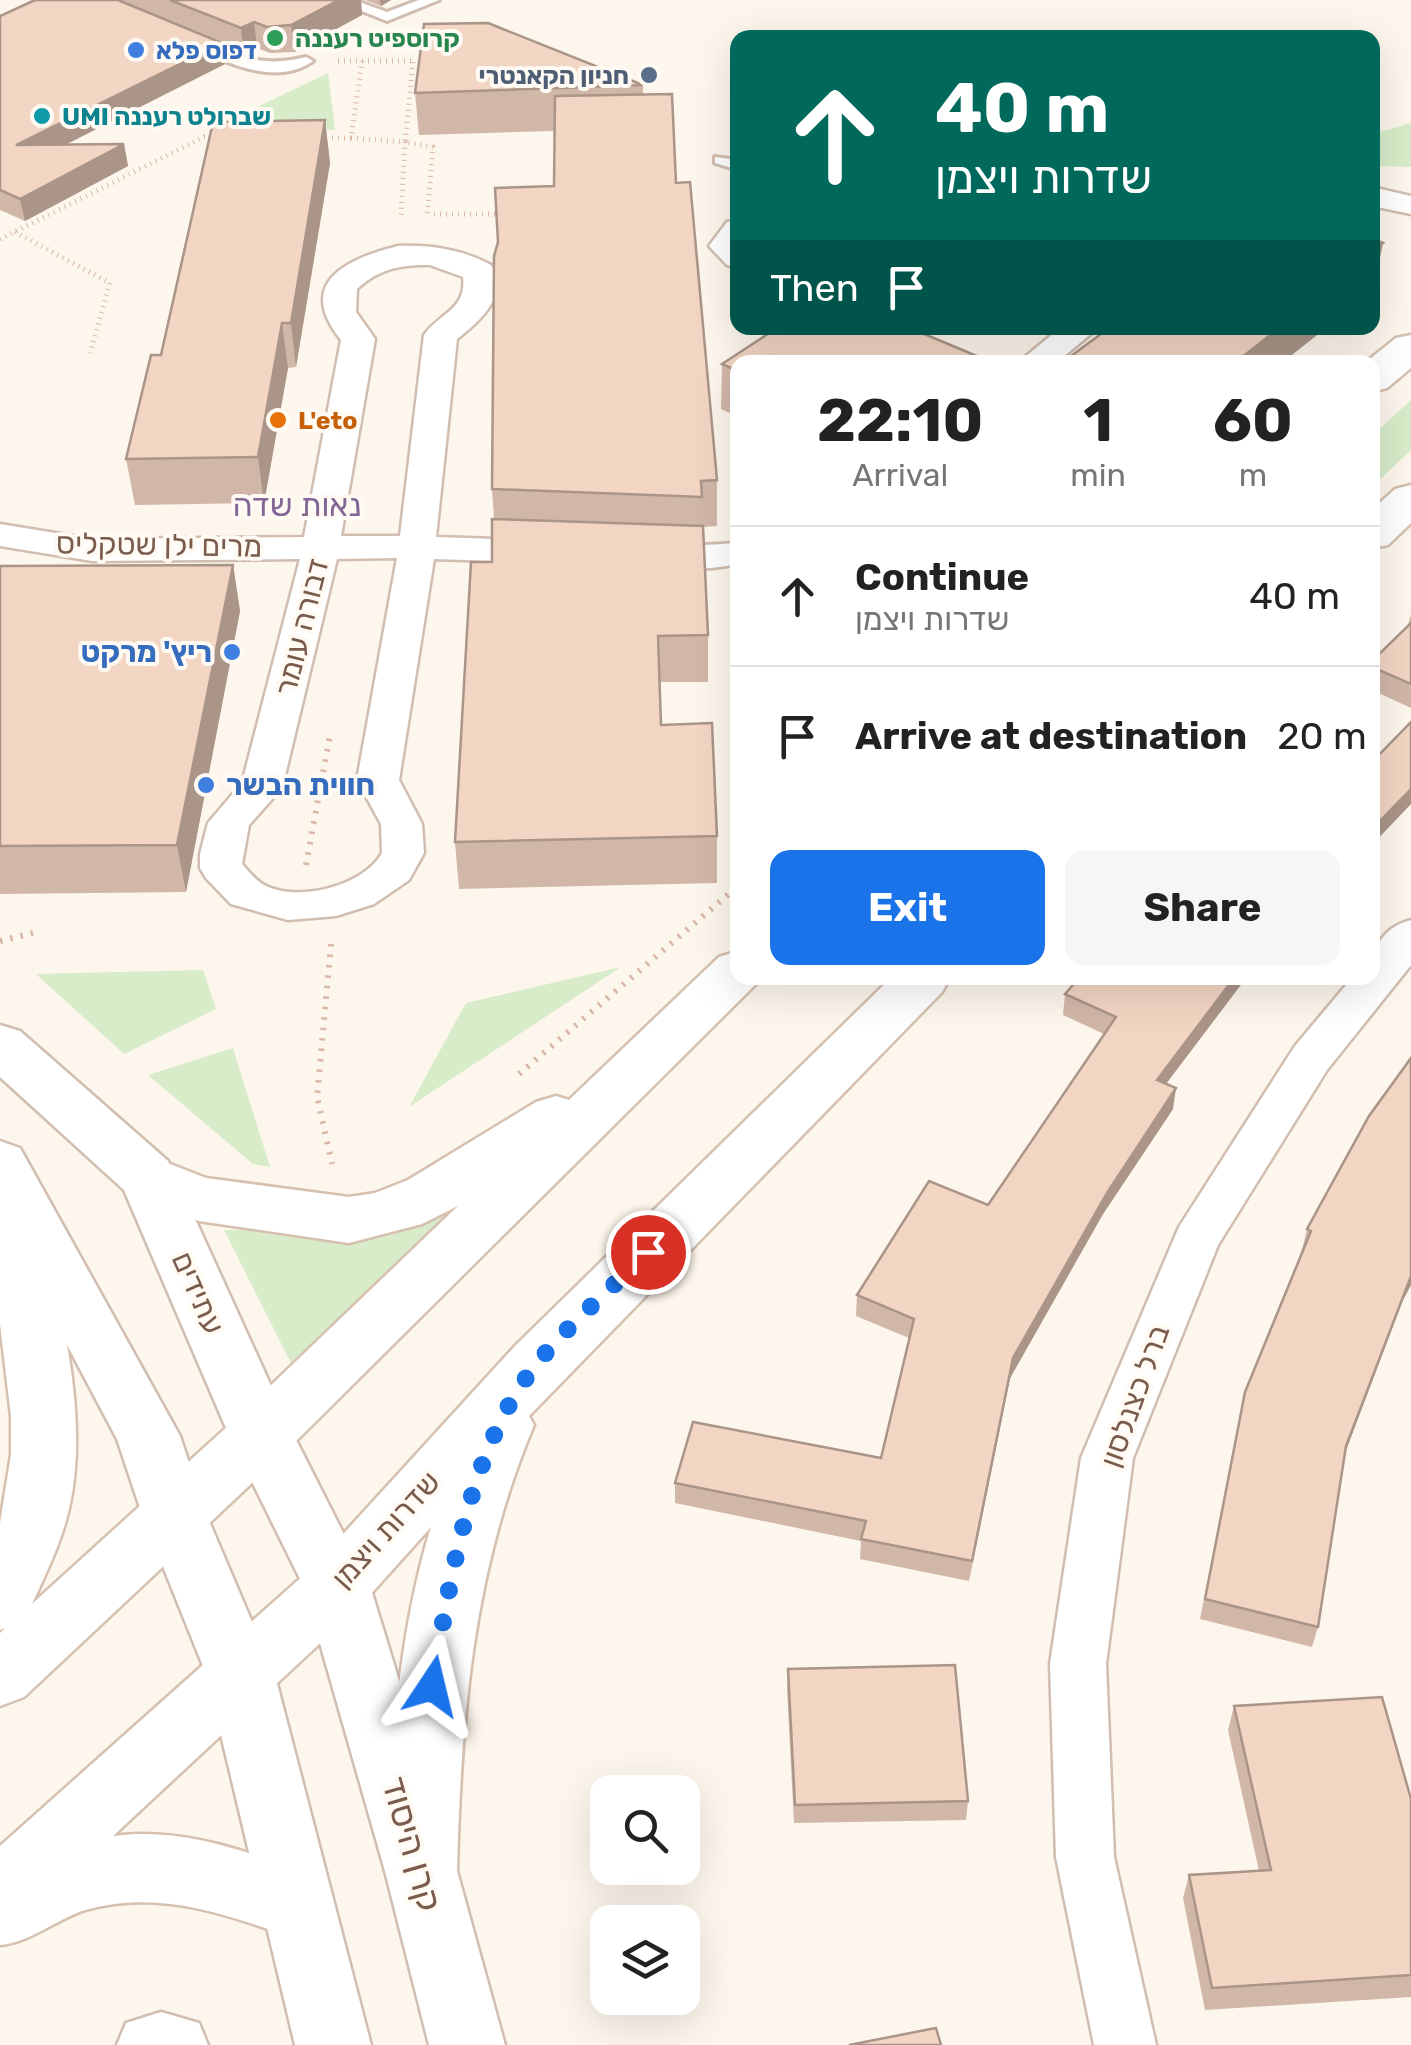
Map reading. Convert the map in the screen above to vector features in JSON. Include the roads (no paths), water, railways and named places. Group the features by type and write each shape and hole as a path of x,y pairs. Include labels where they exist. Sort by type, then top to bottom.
{"main road":[{"path":"1380,373 1411,348"},
{"path":"1380,528 1411,498"},
{"path":"0,1676 261,1435 730,978"},
{"name":"שדרות ויצמן","path":"0,1893 337,1586 538,1362 916,985"},
{"name":"עתידים","path":"0,1045 147,1177 261,1435 337,1586"},
{"path":"147,1177 199,1199 280,1212 370,1219 427,1194 643,1062"},
{"path":"0,1162 148,1436 174,1514 242,1676 333,2045"},
{"path":"0,1171 45,1421 40,1494 18,1563 0,1601"},
{"path":"420,1870 432,1686 456,1552 486,1457 538,1362"},
{"name":"קרן היסוד","path":"337,1586 467,2045"},
{"path":"0,1912 89,1873 131,1866 173,1866 213,1875 296,1904"}],"street":[{"path":"1380,194 1411,193"},
{"path":"1380,196 1411,205"},
{"name":"דבורה עומר","path":"420,254 460,261 479,272 484,286 480,300 441,335 416,547 378,780 396,808 404,833 403,855 386,876 359,894 316,906 278,904 250,896 221,868 219,838 236,811 261,788 322,547 358,339 339,312 339,297 344,282 357,271 398,256 420,254"},
{"path":"1045,355 1073,335"},
{"path":"1380,371 1411,335"},
{"name":"מרים ילן שטקליס","path":"0,535 92,550 416,547 715,558 730,555"},
{"name":"ברל כצנלסון","path":"1380,973 1411,935"},
{"name":"ברל כצנלסון","path":"1125,2045 1085,1857 1079,1683 1107,1458 1196,1240 1310,1058 1370,985"},
{"path":"148,2045 176,2045"}],"lane":[{"path":"341,0 386,17 432,0"},
{"path":"188,40 260,70 284,69 306,61"},
{"path":"720,160 730,163"}],"place":[{"name":"קרוספיט רעננה","path":"275,38"},
{"name":"דפוס פלא","path":"136,50"},
{"name":"חניון הקאנטרי","path":"649,75"},
{"name":"UMI שברולט רעננה","path":"42,116"},
{"name":"L'eto","path":"278,420"},
{"name":"ריץ' מרקט","path":"232,652"},
{"name":"חווית הבשר","path":"206,785"}],"district":[{"name":"נאות שדה","path":"297,505"}]}
